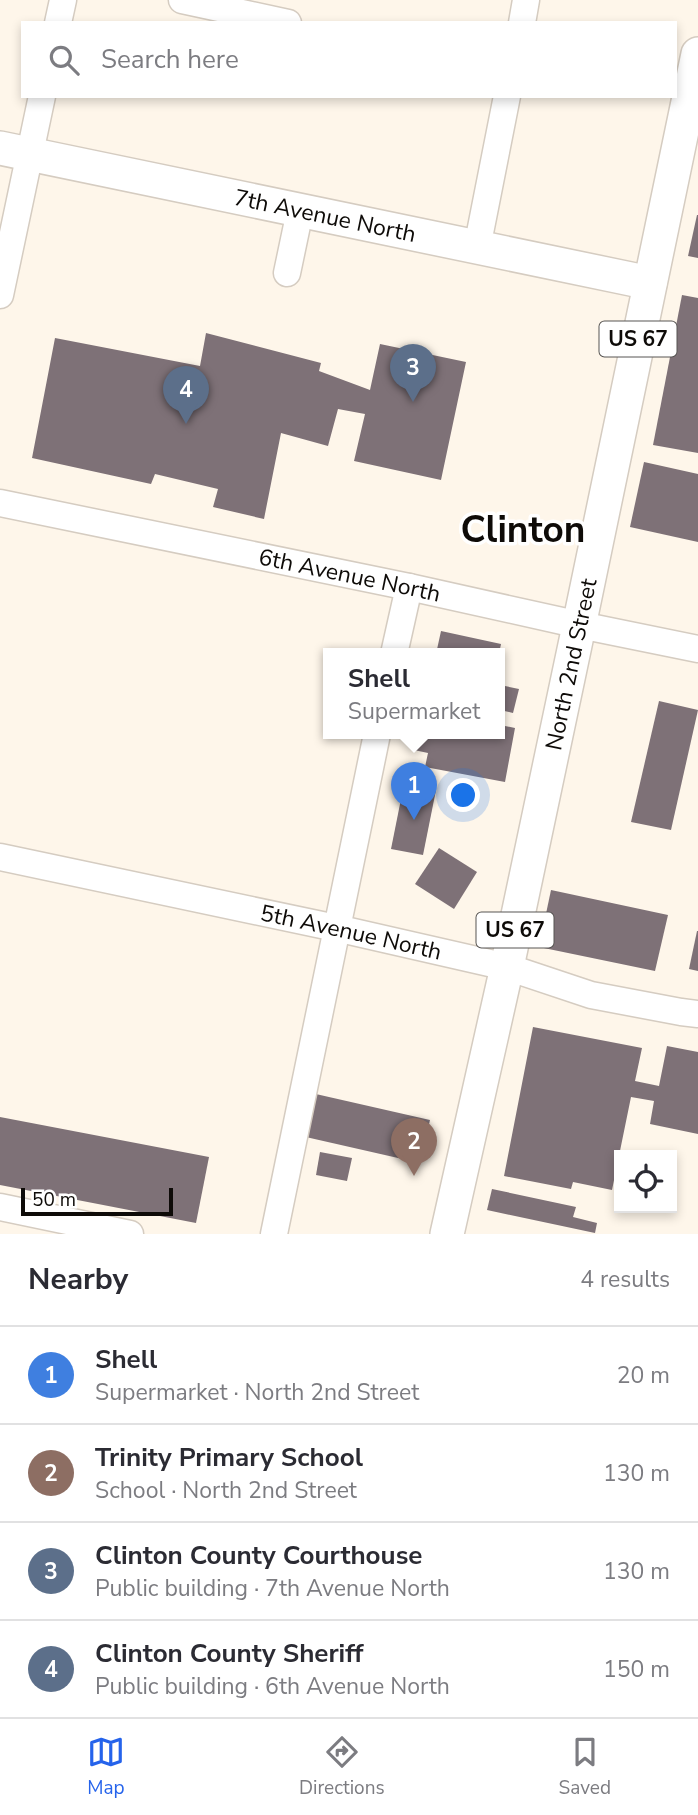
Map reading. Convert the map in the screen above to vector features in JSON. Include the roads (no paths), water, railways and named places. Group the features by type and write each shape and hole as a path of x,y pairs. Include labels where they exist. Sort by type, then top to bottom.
{"main road":[{"name":"North 2nd Street","path":"447,1234 507,967 698,59"},
{"name":"7th Avenue North","path":"15,151 650,283"}],"street":[{"path":"58,21 63,0"},
{"path":"182,0 279,21"},
{"path":"522,21 526,0"},
{"path":"0,295 15,151 41,98"},
{"path":"477,248 507,98"},
{"path":"287,273 300,211"},
{"name":"6th Avenue North","path":"0,503 698,649"},
{"path":"395,648 409,587"},
{"path":"274,1234 376,739"},
{"name":"5th Avenue North","path":"0,857 507,967 591,995 698,1014"},
{"path":"0,1206 130,1234"}],"place":[{"name":"Clinton County Courthouse","path":"413,402"},
{"name":"Clinton County Sheriff","path":"186,424"},
{"name":"Shell","path":"414,820"},
{"name":"Trinity Primary School","path":"414,1176"}],"district":[{"name":"Clinton","path":"523,530"}]}
